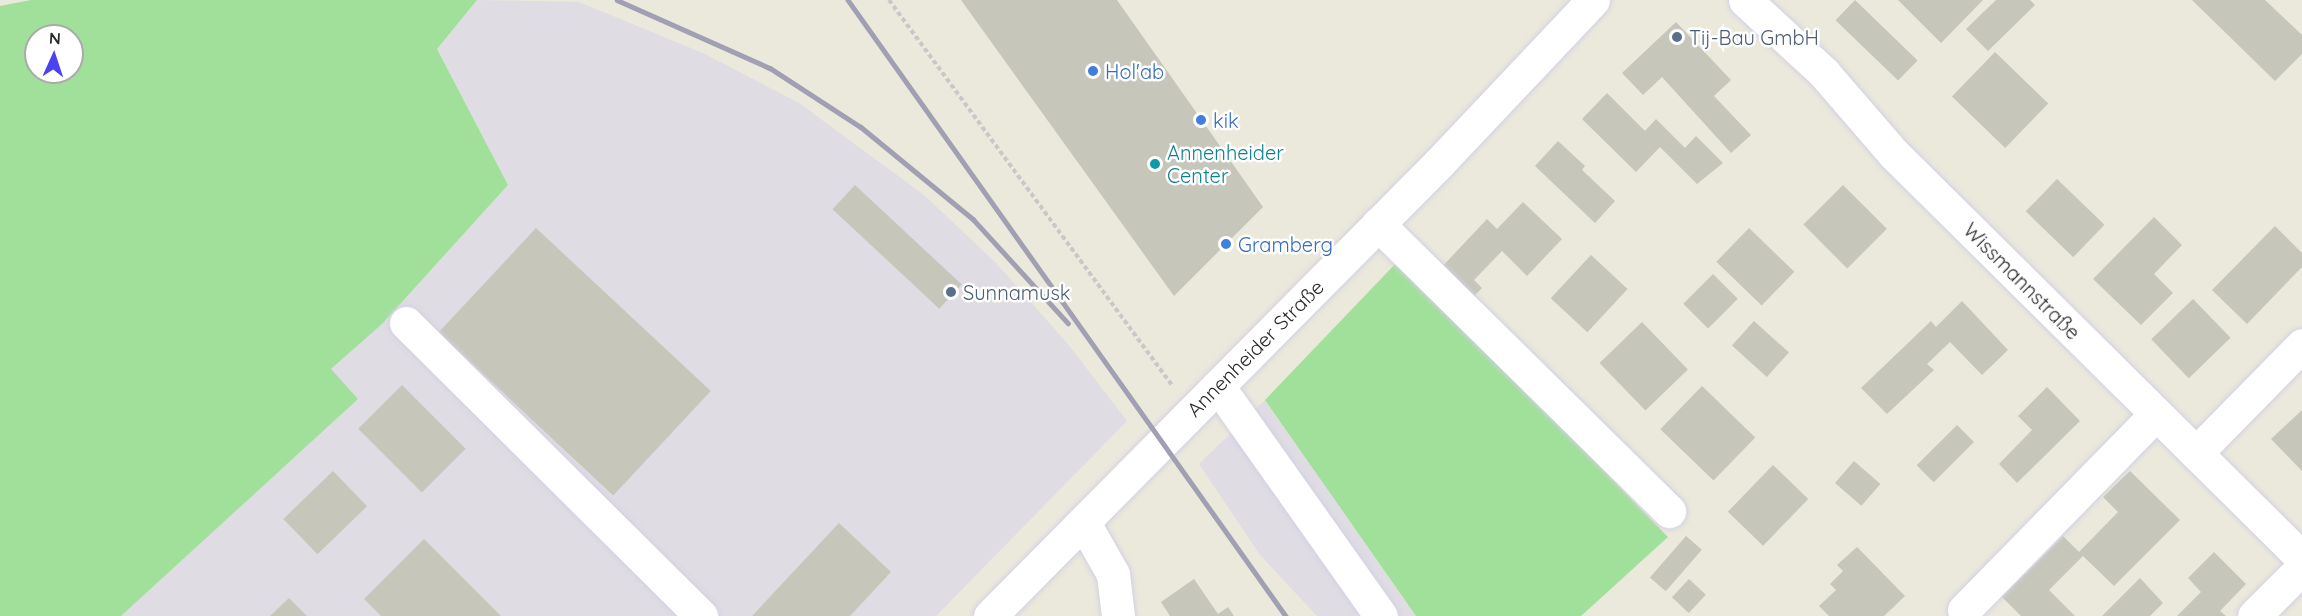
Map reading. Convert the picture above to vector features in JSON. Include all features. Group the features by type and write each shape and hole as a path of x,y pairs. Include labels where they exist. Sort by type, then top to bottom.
{"street":[{"name":"Annenheider Straße","path":"990,616 1377,224 1593,0"},
{"name":"Wissmannstraße","path":"1745,0 1824,74 1893,154 2302,558"},
{"path":"1377,224 1669,511"},
{"path":"406,324 701,616"},
{"path":"2196,453 2302,345"},
{"path":"1218,386 1381,616"},
{"path":"1964,610 2156,414"},
{"path":"1084,523 1113,574 1118,616"},
{"path":"2254,616 2302,568"}],"path":[{"path":"889,0 1192,412"}],"shaded area":[{"path":"477,0 579,2 705,54 799,103 924,195 995,262 1068,344 1127,421 936,616 121,616 357,399 331,369 382,324 508,185 437,49"},
{"path":"1265,400 1416,616 1317,616 1260,555 1199,464"}],"green space":[{"path":"31,0 477,0 437,49 508,185 382,324 331,369 358,399 121,616 0,616 0,6"},
{"path":"1399,260 1668,537 1581,616 1416,616 1265,400"}],"building":[{"name":"Annenheider Center","path":"961,0 1117,0 1263,207 1174,296"},
{"path":"1855,0 1918,60 1898,81 1836,20"},
{"path":"1898,0 1983,0 1941,43"},
{"path":"1996,0 2030,0 2035,5 1988,51 1966,29"},
{"path":"2192,0 2265,0 2302,35 2302,54 2275,81"},
{"path":"1676,22 1731,80 1714,96 1751,135 1731,153 1662,77 1643,95 1622,73"},
{"path":"1995,52 2048,103 2005,148 1952,97"},
{"path":"1607,93 1645,131 1656,119 1685,148 1696,136 1723,163 1697,184 1660,147 1636,172 1582,119"},
{"path":"1558,141 1585,166 1582,170 1615,201 1595,223 1535,166"},
{"path":"2057,179 2104,225 2073,257 2026,211"},
{"path":"855,185 962,285 939,309 832,209"},
{"path":"1843,185 1887,229 1847,268 1803,225"},
{"path":"1523,202 1562,239 1527,276 1502,251 1474,280 1482,288 1471,299 1439,270 1487,219 1497,229"},
{"path":"2154,217 2182,245 2154,274 2173,293 2141,325 2093,279"},
{"path":"2275,226 2302,253 2302,267 2247,324 2212,290"},
{"path":"536,228 711,391 613,496 438,333"},
{"path":"1749,228 1794,272 1762,306 1716,262"},
{"path":"1591,255 1628,289 1587,332 1551,298"},
{"path":"1713,274 1738,299 1708,328 1683,304"},
{"path":"2193,299 2231,338 2189,378 2151,339"},
{"path":"1962,301 2008,350 1982,375 1950,342 1927,364 1934,370 1887,414 1861,388 1931,321 1936,327"},
{"path":"1754,321 1789,352 1767,377 1732,346"},
{"path":"1642,322 1688,369 1645,410 1600,363"},
{"path":"402,385 466,449 422,492 358,429"},
{"path":"1702,386 1755,437 1714,481 1660,429"},
{"path":"2047,387 2080,421 2017,483 1999,464 2032,430 2018,416"},
{"path":"2302,410 2302,471 2271,439"},
{"path":"1957,425 1974,442 1934,482 1917,465"},
{"path":"1854,461 1880,484 1861,506 1835,483"},
{"path":"1773,465 1808,499 1763,546 1728,512"},
{"path":"333,471 367,506 317,554 283,519"},
{"path":"2130,471 2180,520 2114,586 2083,556 2049,590 2075,616 2021,616 2002,597 2063,536 2079,552 2118,512 2103,497"},
{"path":"839,523 891,572 850,616 752,616"},
{"path":"1686,536 1702,550 1666,591 1650,578"},
{"path":"424,539 501,616 381,616 364,599"},
{"path":"1857,547 1905,596 1884,616 1829,616 1819,606 1836,590 1830,584 1843,571 1837,565"},
{"path":"2214,552 2246,584 2220,611 2226,616 2177,616 2201,592 2188,578"},
{"path":"2140,578 2163,603 2150,616 2102,616"},
{"path":"1194,579 1218,614 1228,607 1234,616 1170,616 1161,602"},
{"path":"1689,579 1706,595 1689,613 1672,597"},
{"path":"289,598 307,616 270,616"}],"railway":[{"path":"617,0 770,68 861,127 973,219 1068,323"},
{"path":"848,0 1286,616"}],"place":[{"name":"Tij-Bau GmbH","path":"1677,37"},
{"name":"Hol'ab","path":"1093,71"},
{"name":"kik","path":"1201,120"},
{"name":"Annenheider Center","path":"1155,164"},
{"name":"Gramberg","path":"1226,244"},
{"name":"Sunnamusk","path":"951,292"}]}
